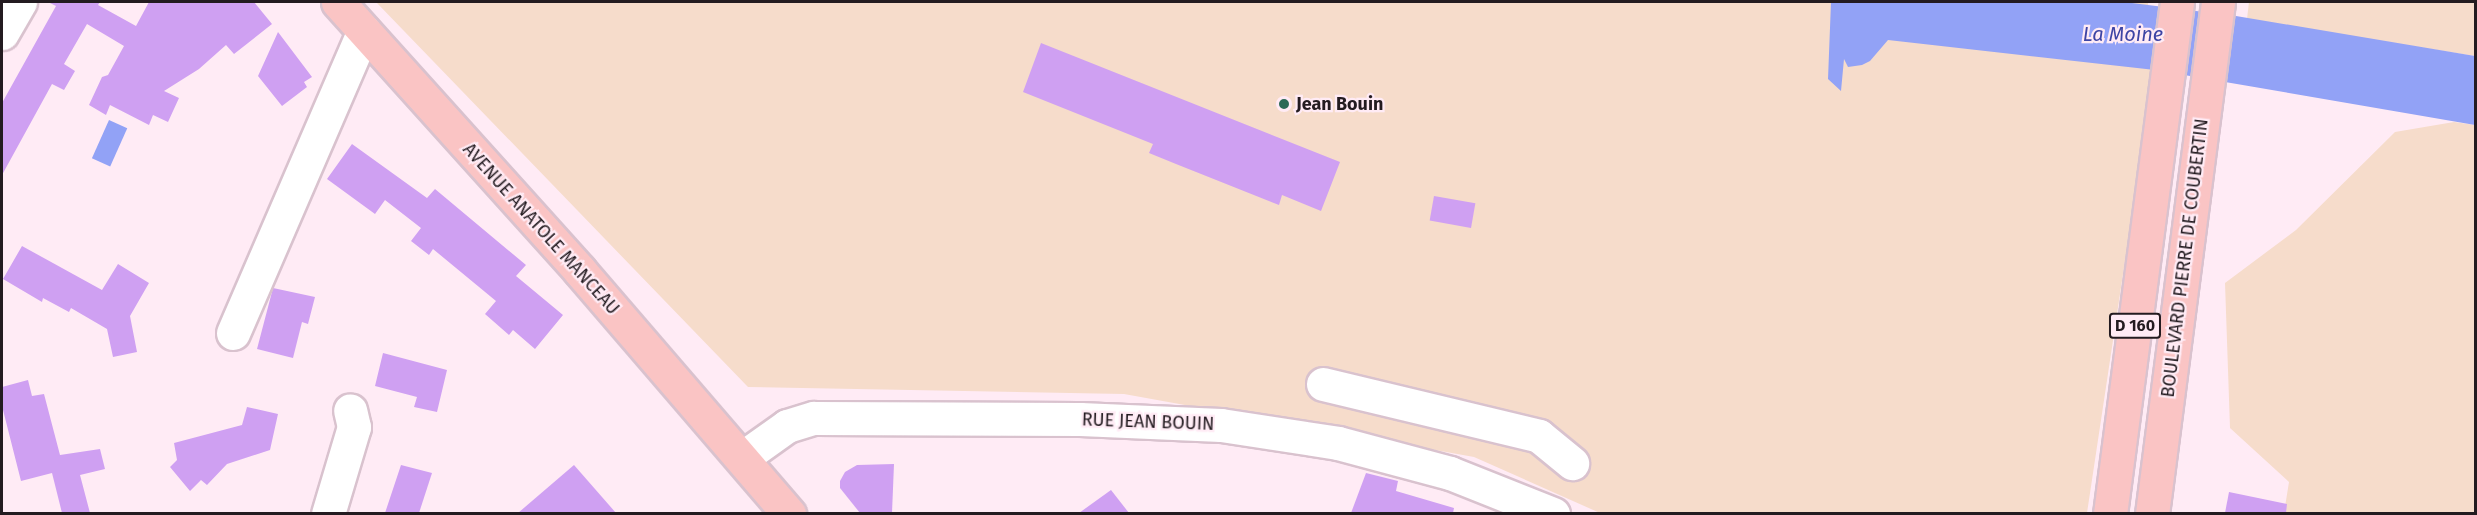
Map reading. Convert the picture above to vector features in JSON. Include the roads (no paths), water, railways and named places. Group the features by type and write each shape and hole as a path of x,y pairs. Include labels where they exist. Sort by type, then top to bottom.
{"main road":[{"name":"AVENUE ANATOLE MANCEAU","path":"338,2 580,271 789,513"},
{"name":"D 160","path":"2110,513 2177,2"},
{"name":"BOULEVARD PIERRE DE COUBERTIN","path":"2152,513 2218,2"}],"street":[{"path":"2,33 20,2"},
{"path":"233,333 364,31"},
{"path":"1323,384 1539,436 1572,463"},
{"path":"328,513 354,427 350,410"},
{"name":"RUE JEAN BOUIN","path":"742,458 787,426 814,418 1080,419 1221,425 1338,443 1450,473 1553,513"}],"water":[{"name":"La Moine","path":"1831,2 2124,2 2236,16 2475,56 2475,125 2155,70 1888,40 1870,61 1862,65 1848,67 1844,59 1841,91 1828,79"},
{"path":"109,120 127,128 110,167 92,158"}],"place":[{"name":"Jean Bouin","path":"1284,104"}]}
